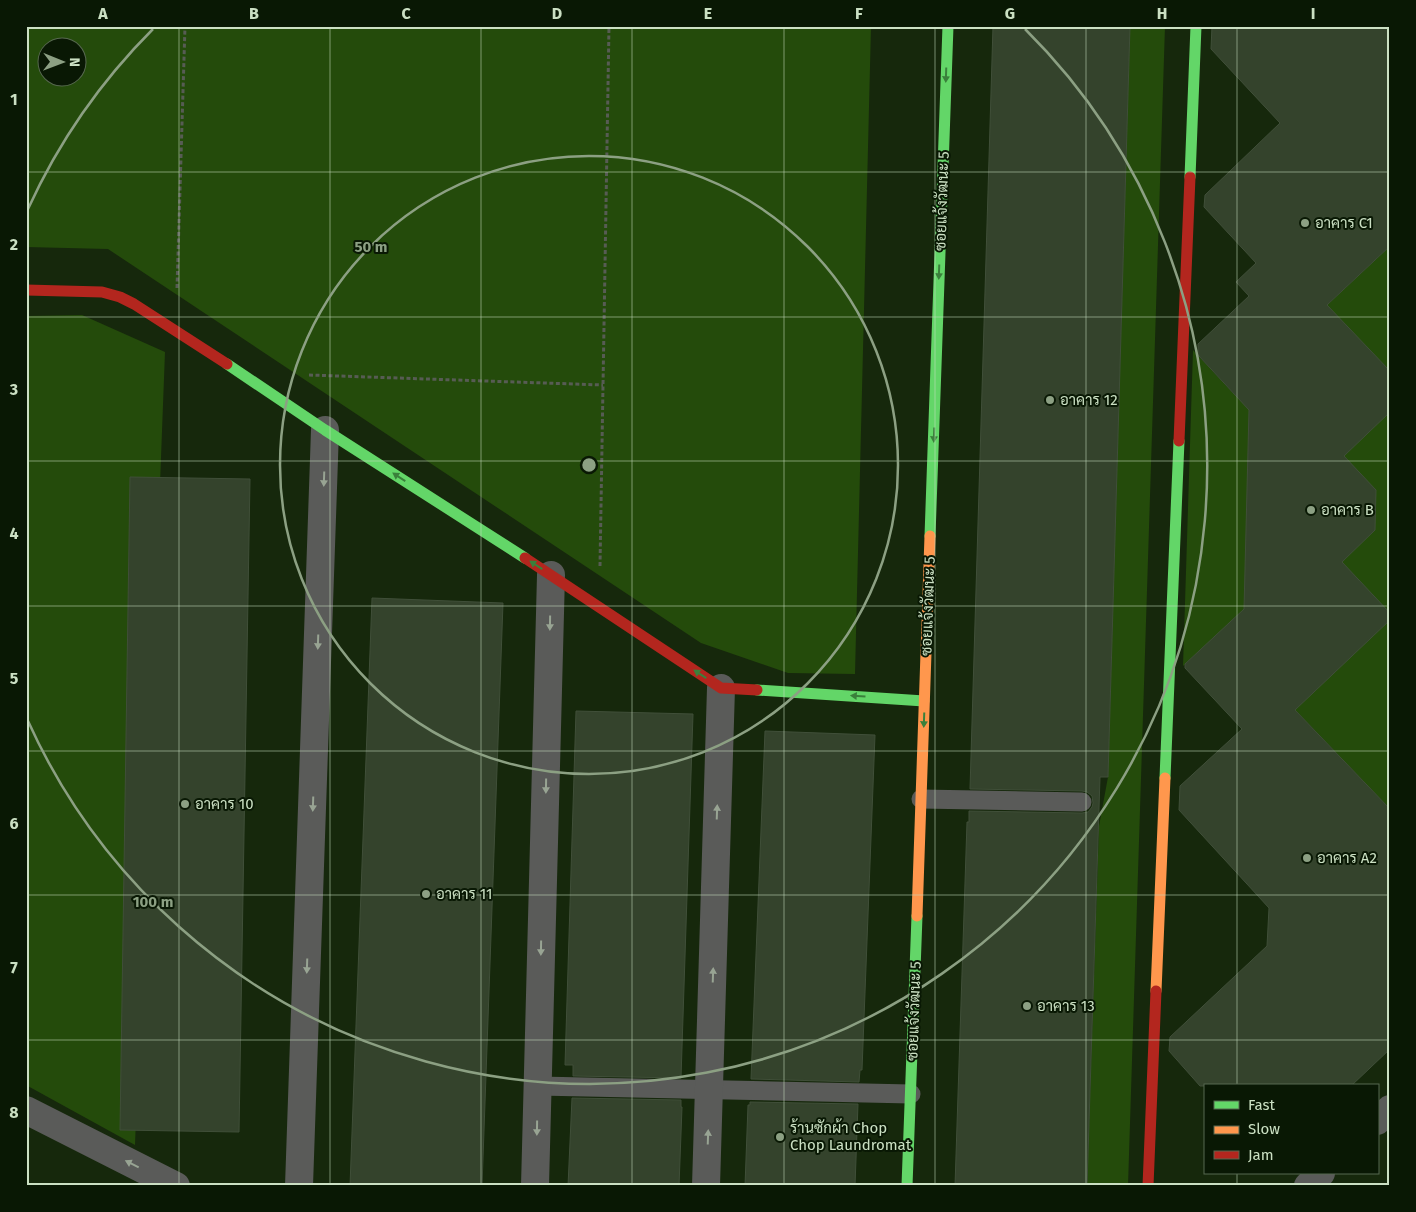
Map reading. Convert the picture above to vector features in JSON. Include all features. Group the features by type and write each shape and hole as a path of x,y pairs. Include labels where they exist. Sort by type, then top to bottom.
{"street":[{"name":"ซอยแจ้งวัฒนะ 5","path":"908,1186 948,26"},
{"path":"1148,1186 1196,26"},
{"path":"26,290 102,292 120,297 134,304 721,688 924,701"},
{"path":"300,1186 325,430"},
{"path":"535,1186 551,575"},
{"path":"706,1186 721,688"},
{"path":"26,1110 176,1186"},
{"path":"1378,1120 1390,1110"},
{"path":"1308,1186 1320,1174"}],"lane":[{"path":"921,799 1082,802"},
{"path":"538,1086 911,1094"}],"path":[{"path":"176,331 185,26"},
{"path":"599,607 609,26"},
{"path":"308,375 603,385"}],"green space":[{"path":"26,26 871,26 855,674 788,673 701,643 108,249 26,247"},
{"path":"1130,26 1165,26 1128,1186 1087,1186 1099,826 1108,777"},
{"path":"1390,246 1390,809 1220,632 1183,666 1193,350 1233,393"},
{"path":"82,315 165,352 135,1145 26,1085 26,316"}],"building":[{"name":"อาคาร 12","path":"993,26 1130,26 1108,777 1100,777 1087,1186 955,1186 967,822 969,822 969,811 1082,813 1088,812 1093,803 1092,796 1082,791 970,789"},
{"path":"1212,26 1390,26 1390,246 1327,305 1390,371 1390,412 1344,456 1376,490 1375,530 1342,562 1390,613 1390,620 1295,710 1390,809 1390,1049 1353,1084 1204,1084 1204,1086 1200,1086 1169,1051 1170,1037 1267,946 1269,908 1179,810 1180,786 1242,729 1185,668 1185,664 1244,609 1249,410 1198,355 1198,344 1249,296 1236,282 1256,263 1204,207 1205,195 1280,123 1211,49"},
{"name":"อาคาร 10","path":"130,477 250,479 239,1132 120,1130"},
{"name":"อาคาร 11","path":"372,598 503,603 482,1186 350,1186"},
{"path":"576,711 693,714 681,1078 573,1076 573,1065 565,1065"},
{"path":"765,731 875,735 862,1070 860,1070 859,1082 751,1079"},
{"path":"572,1098 681,1100 679,1186 568,1186"},
{"path":"750,1102 858,1104 855,1186 745,1186 748,1105 750,1105"}],"traffic: fast":[{"path":"930,536 948,26"},
{"path":"1190,177 1196,26"},
{"path":"227,364 325,430 525,558"},
{"path":"1165,778 1179,441"},
{"path":"757,690 924,701"},
{"path":"907,1186 917,916"}],"traffic: slow":[{"path":"917,916 930,536"},
{"path":"1156,991 1165,778"}],"traffic: jam":[{"path":"1179,441 1190,177"},
{"path":"26,290 102,292 120,297 227,364"},
{"path":"525,558 721,688 757,690"},
{"path":"1148,1186 1156,991"}],"place":[{"name":"อาคาร C1","path":"1305,223"},
{"name":"อาคาร 12","path":"1050,400"},
{"name":"อาคาร B","path":"1311,510"},
{"name":"อาคาร 10","path":"185,804"},
{"name":"อาคาร A2","path":"1307,858"},
{"name":"อาคาร 11","path":"426,894"},
{"name":"อาคาร 13","path":"1027,1006"},
{"name":"ร้านซักผ้า Chop Chop Laundromat","path":"780,1137"}]}
